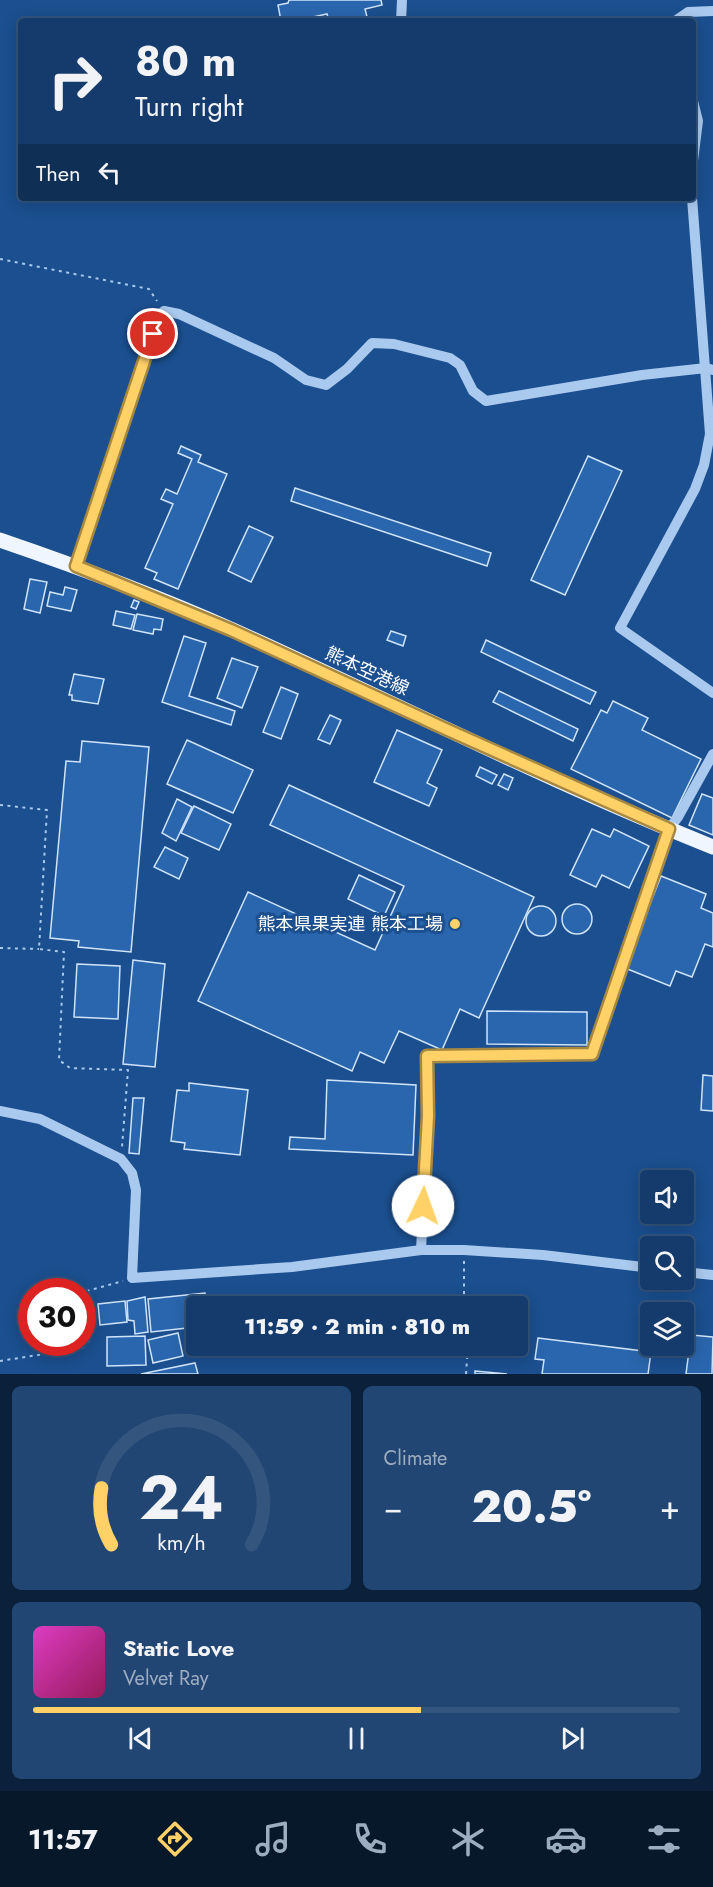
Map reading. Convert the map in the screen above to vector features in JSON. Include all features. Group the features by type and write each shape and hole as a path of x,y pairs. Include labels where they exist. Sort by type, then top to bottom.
{"main road":[{"name":"熊本空港線","path":"0,540 76,566 231,630 450,731 713,847"}],"street":[{"path":"401,18 402,0"},
{"path":"679,18 688,12 713,11"},
{"path":"696,113 698,121 696,137"},
{"path":"692,201 710,369 710,434 704,465 695,489 620,628 713,693"},
{"path":"76,566 159,315 164,311 179,314 274,358 306,380 326,385 347,369 372,343 393,344 450,358 460,365 473,391 486,401 642,375 710,369"},
{"path":"421,1250 428,1116 427,1056 592,1054 669,829 713,754"},
{"path":"0,1111 40,1119 121,1159 132,1173 136,1190 132,1278 292,1267 421,1250 543,1255 640,1267"},
{"path":"694,1273 713,1275"}],"path":[{"path":"0,260 149,289 164,311"},
{"path":"0,804 47,810 39,949"},
{"path":"0,948 64,952 59,1060 70,1068 128,1070 121,1159"},
{"path":"464,1250 464,1296"},
{"path":"0,1361 82,1348 89,1341 87,1291 132,1278"},
{"path":"466,1374 467,1356"}],"building":[{"path":"289,0 381,0 382,5 365,9 367,17 362,18 328,18 327,14 308,18 280,18 278,5 288,3"},
{"path":"181,446 201,455 198,462 227,474 178,589 154,579 157,573 145,568 173,504 161,499 166,489 177,494 192,459 178,453"},
{"path":"588,456 622,471 565,595 531,580"},
{"path":"295,488 491,553 487,566 291,501"},
{"path":"249,526 273,537 251,582 228,571"},
{"path":"30,579 47,582 40,613 24,609"},
{"path":"65,587 77,590 71,611 47,606 50,592 63,595"},
{"path":"134,600 139,602 136,609 131,607"},
{"path":"116,611 135,615 131,629 113,625"},
{"path":"137,614 163,619 161,630 154,629 153,634 133,630"},
{"path":"391,631 406,636 403,646 387,640"},
{"path":"184,636 206,643 189,696 235,711 231,725 162,702"},
{"path":"486,640 596,692 590,704 481,652"},
{"path":"232,658 258,667 242,708 217,698"},
{"path":"74,674 104,679 98,704 72,700 72,695 69,695"},
{"path":"281,687 298,694 281,739 263,732"},
{"path":"499,691 578,729 573,741 493,702"},
{"path":"613,701 648,718 642,730 701,759 672,818 571,769 601,710 607,713"},
{"path":"330,715 341,720 330,744 318,739"},
{"path":"397,730 442,750 427,783 437,788 429,806 374,782"},
{"path":"187,740 253,770 233,813 167,784"},
{"path":"82,741 149,747 131,952 78,947 79,941 50,938 66,761 80,762"},
{"path":"480,767 497,775 492,784 476,776"},
{"path":"504,774 513,778 508,790 498,785"},
{"name":"熊本県果実連 熊本工場","path":"289,785 534,897 479,1018 460,1009 442,1050 399,1031 384,1063 360,1052 352,1071 198,1001 248,892 375,950 404,886 270,825"},
{"path":"702,794 713,798 713,835 689,825"},
{"path":"177,799 192,807 176,841 162,833"},
{"path":"194,806 231,824 219,850 181,833"},
{"path":"592,829 610,837 614,829 649,846 629,888 602,875 596,887 570,875"},
{"path":"165,847 188,858 179,879 154,867"},
{"path":"359,875 395,892 384,916 348,899"},
{"path":"661,876 706,894 701,908 713,913 713,947 705,944 692,977 676,971 670,986 625,968"},
{"path":"577,904 588,908 592,919 588,930 577,934 566,930 562,919 566,908"},
{"path":"541,906 552,910 556,921 552,932 541,936 530,932 526,921 530,910"},
{"path":"133,960 165,964 155,1067 123,1064"},
{"path":"77,964 120,966 118,1019 74,1017"},
{"path":"487,1011 587,1012 587,1045 487,1044"},
{"path":"703,1075 713,1076 713,1111 701,1110"},
{"path":"327,1080 416,1085 413,1155 289,1149 290,1137 325,1139"},
{"path":"189,1083 248,1090 240,1155 184,1149 185,1143 171,1141 177,1090 189,1091"},
{"path":"133,1098 144,1098 139,1154 129,1153"},
{"path":"205,1293 205,1296 186,1296 186,1328 151,1332 148,1299"},
{"path":"145,1297 148,1332 135,1334 134,1321 128,1320 127,1301"},
{"path":"125,1301 127,1322 100,1325 98,1304"},
{"path":"178,1333 183,1356 153,1363 148,1340"},
{"path":"694,1335 713,1337 712,1374 686,1374 688,1356 694,1356"},
{"path":"145,1336 146,1365 107,1366 107,1337"},
{"path":"538,1338 640,1351 640,1356 650,1356 648,1374 542,1374 544,1360 535,1359"},
{"path":"195,1363 198,1374 141,1374"},
{"path":"475,1371 507,1374 475,1374"}],"place":[{"name":"熊本県果実連 熊本工場","path":"455,924"}],"route":[{"path":"153,334 76,566 231,630 669,829 592,1054 427,1056 428,1116 423,1206"}]}
